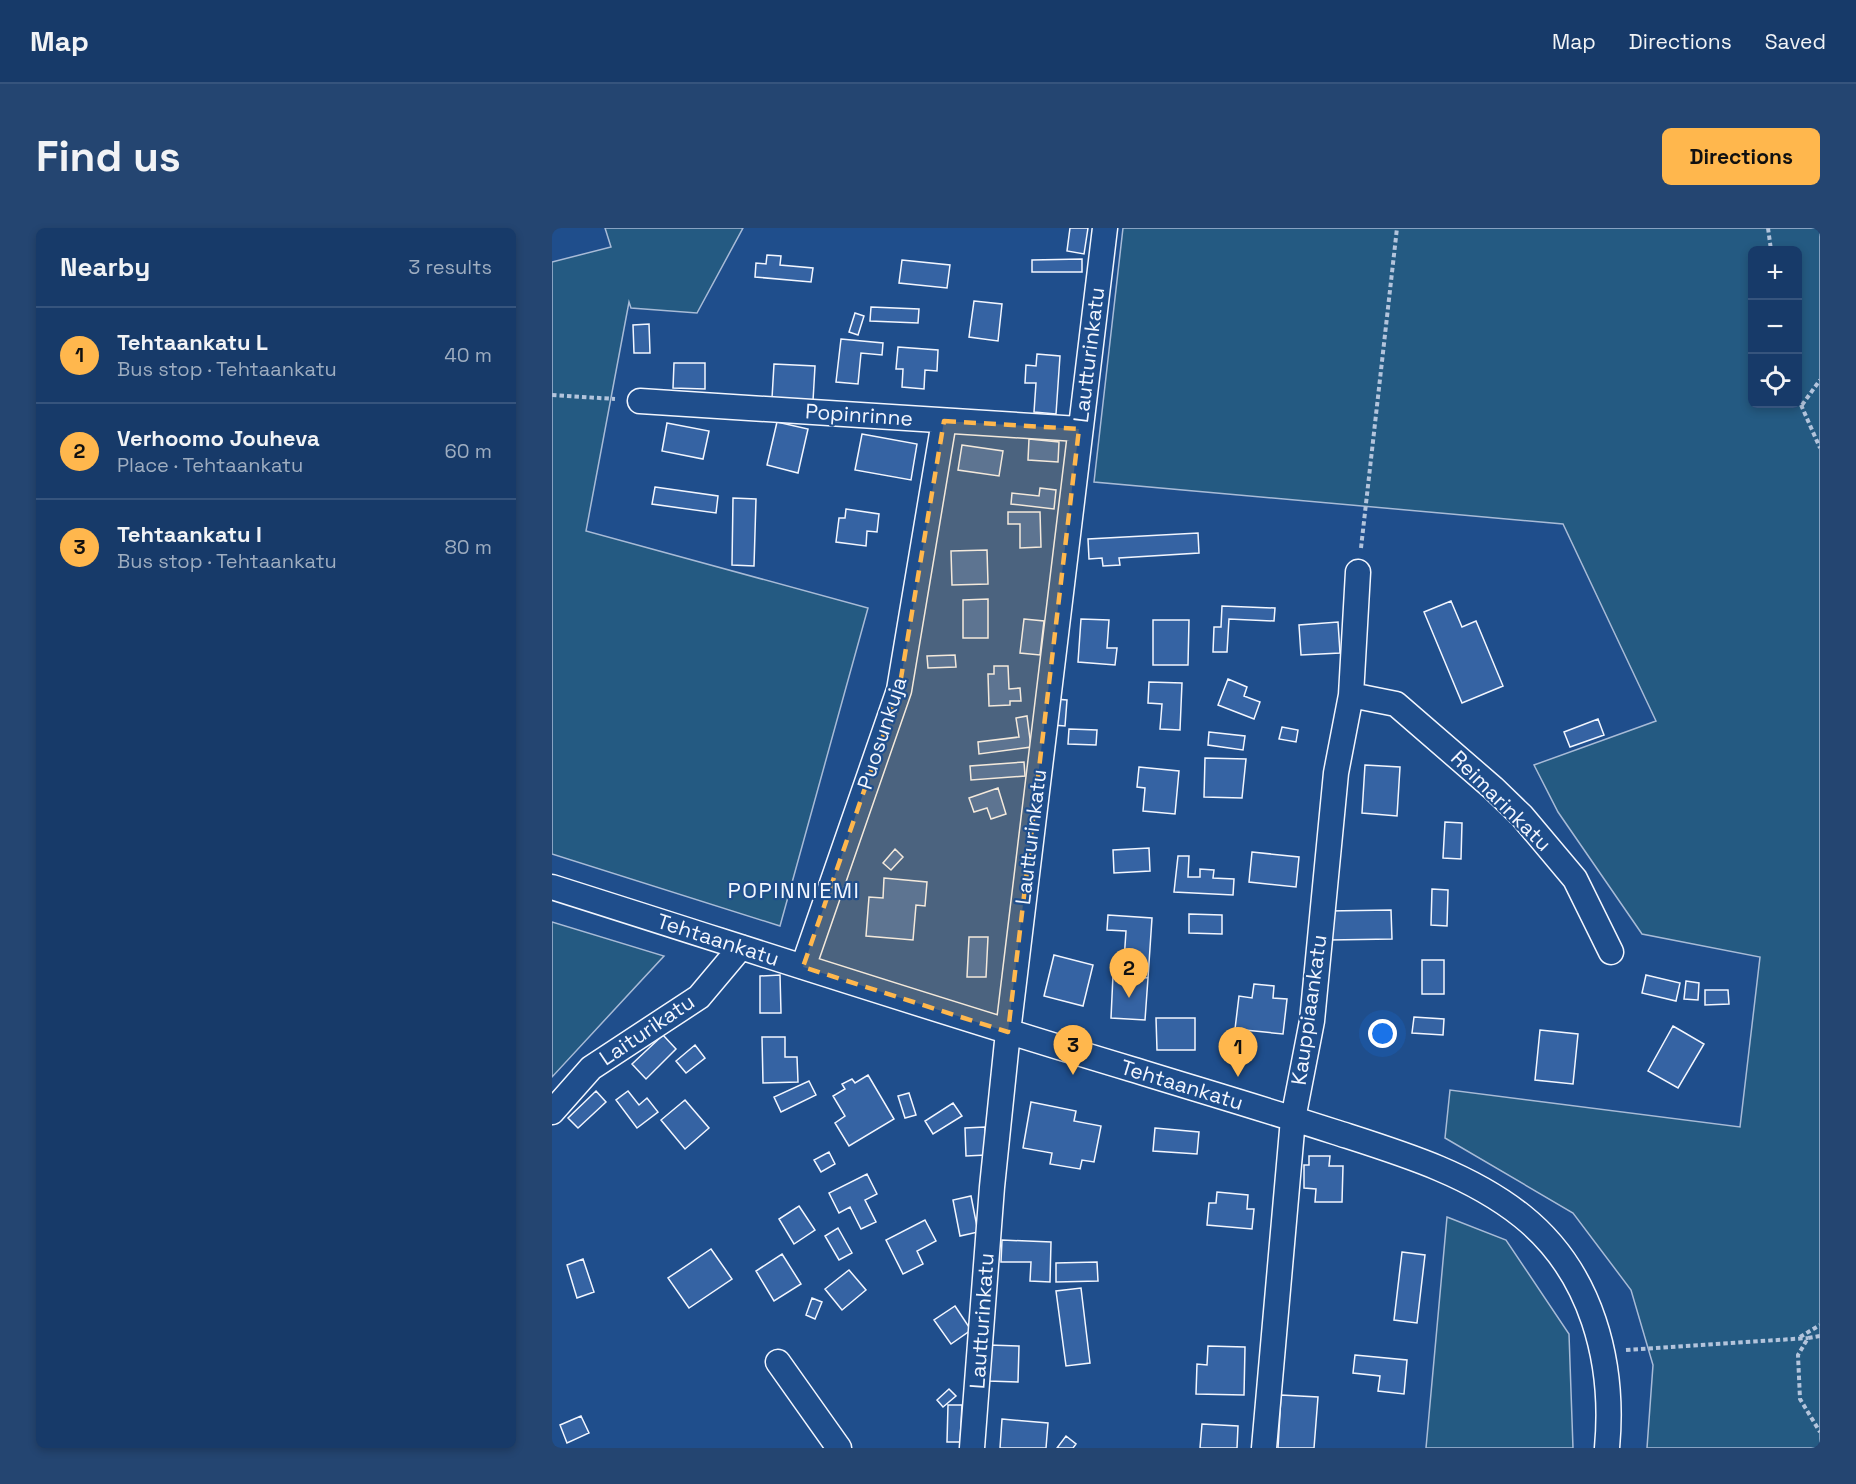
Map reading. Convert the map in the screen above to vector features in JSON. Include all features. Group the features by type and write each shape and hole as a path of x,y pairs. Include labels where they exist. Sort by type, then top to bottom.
{"street":[{"name":"Lautturinkatu","path":"972,1448 991,1199 1008,1032 1105,228"},
{"name":"Popinrinne","path":"640,401 1079,429"},
{"name":"Puosunkuja","path":"803,967 899,690 944,421"},
{"name":"Kauppiaankatu","path":"1264,1448 1293,1119 1311,1021 1336,773 1351,695 1358,572"},
{"name":"Reimarinkatu","path":"1351,695 1396,704 1522,816 1575,879 1611,952"},
{"name":"Tehtaankatu","path":"552,887 1008,1032 1413,1157 1471,1183 1523,1217 1568,1263 1596,1324 1603,1352 1610,1421 1607,1448"},
{"name":"Laiturikatu","path":"552,1112 591,1068 699,997 741,947"},
{"path":"778,1362 839,1448"}],"path":[{"path":"1358,572 1396,228"},
{"path":"1768,228 1771,246"},
{"path":"1802,405 1820,380"},
{"path":"552,395 640,401"},
{"path":"1802,408 1820,448"},
{"path":"1797,1338 1820,1325"},
{"path":"1603,1352 1820,1336"},
{"path":"1808,1338 1798,1355 1800,1399 1820,1432"}],"highlighted area":[{"path":"944,421 1079,429 1008,1032 803,967 899,690"}],"shaded area":[{"path":"605,228 743,228 697,313 631,308 629,302 586,531 868,608 780,926 552,854 552,262 611,247"},
{"path":"1123,228 1820,228 1820,1448 1647,1448 1653,1365 1631,1290 1573,1213 1445,1138 1450,1090 1740,1127 1760,957 1642,934 1558,812 1534,765 1656,721 1563,524 1094,482"},
{"path":"552,922 664,956 552,1077"},
{"path":"1447,1217 1506,1240 1569,1334 1573,1448 1426,1448"}],"building":[{"path":"1070,228 1088,228 1084,254 1067,251"},
{"path":"767,255 781,256 780,265 813,268 811,282 755,277 756,263 766,264"},
{"path":"1082,259 1082,272 1032,272 1032,260"},
{"path":"902,260 950,265 947,288 899,283"},
{"path":"974,301 1002,304 998,341 969,337"},
{"path":"871,307 919,309 918,323 870,321"},
{"path":"855,313 864,316 858,335 849,332"},
{"path":"649,324 650,353 634,353 633,325"},
{"path":"841,339 883,343 882,355 861,353 858,384 836,382"},
{"path":"898,347 938,350 937,371 925,370 924,389 902,387 903,369 896,369"},
{"path":"1037,354 1060,356 1056,414 1034,412 1036,383 1025,383 1026,365 1036,366"},
{"path":"674,363 705,363 705,389 673,388"},
{"path":"774,364 815,366 813,401 772,398"},
{"path":"777,422 808,429 798,473 767,465"},
{"path":"667,423 709,431 703,459 662,451"},
{"path":"862,434 917,444 911,480 855,470"},
{"path":"1029,439 1059,442 1058,462 1028,460"},
{"path":"962,445 1003,451 999,476 958,470"},
{"path":"655,487 718,496 716,513 652,504"},
{"path":"1040,488 1056,490 1054,509 1011,504 1012,493 1039,496"},
{"path":"733,498 756,499 754,566 732,565"},
{"path":"846,509 879,514 877,532 867,531 866,546 836,542 839,518 845,518"},
{"path":"1008,512 1040,512 1041,547 1020,548 1020,524 1008,524"},
{"path":"1198,533 1199,553 1119,558 1120,565 1103,566 1102,558 1089,559 1088,539"},
{"path":"987,550 988,584 952,585 951,551"},
{"path":"988,599 988,638 963,638 963,600"},
{"path":"1451,601 1462,627 1476,621 1503,686 1462,703 1424,612"},
{"path":"1222,606 1275,608 1274,621 1229,619 1227,652 1213,652 1214,627 1221,627"},
{"path":"1024,619 1044,621 1040,655 1020,653"},
{"path":"1081,619 1109,620 1107,648 1117,648 1115,665 1078,662"},
{"path":"1153,620 1189,620 1188,665 1153,665"},
{"path":"1338,622 1340,653 1301,655 1299,625"},
{"path":"955,655 956,667 928,668 927,656"},
{"path":"994,666 1008,666 1009,689 1020,688 1021,701 1010,701 1010,705 989,706 988,674 994,674"},
{"path":"1228,679 1247,687 1244,696 1260,702 1254,719 1218,705"},
{"path":"1149,682 1182,683 1180,730 1160,729 1162,704 1148,703"},
{"path":"1055,699 1067,700 1065,726 1053,725"},
{"path":"1027,716 1031,747 979,754 978,742 1019,737 1016,718"},
{"path":"1598,719 1604,735 1570,747 1564,732"},
{"path":"1282,727 1298,730 1296,742 1279,739"},
{"path":"1069,729 1097,730 1096,745 1068,744"},
{"path":"1209,732 1245,736 1243,750 1208,745"},
{"path":"1205,758 1246,759 1242,798 1204,797"},
{"path":"1024,762 1025,776 971,780 970,766"},
{"path":"1365,765 1400,767 1397,816 1362,813"},
{"path":"1139,767 1179,771 1175,814 1143,811 1145,788 1137,787"},
{"path":"998,788 1006,814 991,819 987,808 974,812 969,798"},
{"path":"1445,822 1462,823 1461,859 1443,858"},
{"path":"1149,848 1150,871 1114,873 1113,850"},
{"path":"895,849 903,857 891,870 883,863"},
{"path":"1252,852 1299,857 1296,887 1249,882"},
{"path":"1178,856 1189,856 1188,877 1200,877 1200,869 1214,870 1213,878 1234,879 1233,895 1174,892"},
{"path":"884,878 927,882 925,906 916,905 913,940 866,936 869,897 883,898"},
{"path":"1432,889 1448,890 1447,926 1431,925"},
{"path":"1391,910 1392,939 1329,940 1328,911"},
{"path":"1189,914 1222,915 1222,934 1189,933"},
{"path":"1108,915 1152,918 1148,978 1123,976 1126,931 1107,930"},
{"path":"969,937 988,937 986,977 967,977"},
{"path":"1054,955 1093,965 1083,1006 1044,996"},
{"path":"1422,960 1444,960 1444,994 1422,994"},
{"path":"780,975 781,1013 760,1013 760,976"},
{"path":"1113,975 1148,978 1145,1020 1111,1018"},
{"path":"1646,975 1680,983 1676,1001 1642,993"},
{"path":"1686,981 1699,983 1698,1000 1684,999"},
{"path":"1254,984 1274,986 1273,998 1287,999 1283,1034 1235,1029 1239,996 1252,998"},
{"path":"1705,990 1728,990 1729,1004 1705,1005"},
{"path":"1414,1017 1444,1019 1443,1035 1412,1033"},
{"path":"1156,1018 1195,1018 1195,1050 1157,1050"},
{"path":"1673,1026 1704,1044 1678,1088 1648,1071"},
{"path":"1540,1030 1578,1034 1573,1084 1535,1080"},
{"path":"663,1035 676,1049 646,1079 632,1064"},
{"path":"762,1037 785,1037 785,1057 797,1057 798,1082 763,1083"},
{"path":"695,1045 705,1058 686,1073 676,1061"},
{"path":"868,1075 894,1119 849,1146 835,1123 845,1116 833,1096 845,1089 842,1084 852,1079 855,1083"},
{"path":"809,1081 816,1095 781,1112 774,1097"},
{"path":"596,1091 606,1102 578,1128 568,1118"},
{"path":"628,1091 639,1105 647,1098 658,1112 637,1128 616,1100"},
{"path":"909,1093 916,1115 905,1118 898,1096"},
{"path":"685,1100 709,1128 685,1149 661,1120"},
{"path":"1031,1102 1076,1111 1074,1121 1101,1126 1094,1162 1082,1160 1080,1169 1050,1164 1052,1153 1023,1148"},
{"path":"953,1103 962,1116 933,1134 925,1121"},
{"path":"985,1127 986,1155 966,1156 965,1128"},
{"path":"1155,1128 1199,1132 1197,1154 1153,1151"},
{"path":"829,1152 835,1164 821,1172 814,1160"},
{"path":"1309,1156 1330,1156 1329,1166 1343,1166 1342,1202 1315,1202 1316,1189 1304,1188 1304,1165 1309,1165"},
{"path":"867,1174 877,1194 865,1200 876,1222 861,1229 850,1207 839,1213 829,1193"},
{"path":"1217,1192 1248,1195 1247,1209 1254,1209 1252,1229 1207,1225 1209,1203 1216,1203"},
{"path":"971,1196 978,1232 960,1236 953,1200"},
{"path":"799,1206 815,1230 794,1244 779,1219"},
{"path":"925,1220 936,1241 917,1251 923,1264 903,1274 886,1240"},
{"path":"838,1228 852,1253 839,1260 825,1236"},
{"path":"1002,1240 1051,1242 1050,1282 1030,1281 1031,1262 1001,1262"},
{"path":"711,1249 732,1279 689,1308 668,1278"},
{"path":"1402,1252 1425,1255 1417,1323 1394,1320"},
{"path":"782,1254 801,1284 774,1301 756,1271"},
{"path":"583,1259 594,1292 577,1298 567,1265"},
{"path":"1097,1262 1098,1281 1056,1282 1056,1263"},
{"path":"849,1270 866,1290 842,1310 825,1289"},
{"path":"1081,1288 1090,1363 1066,1366 1056,1291"},
{"path":"812,1298 822,1302 815,1319 806,1315"},
{"path":"955,1306 971,1330 951,1344 934,1320"},
{"path":"989,1345 1019,1346 1018,1382 988,1381"},
{"path":"1208,1346 1245,1347 1244,1395 1196,1394 1197,1364 1207,1365"},
{"path":"1355,1355 1407,1360 1404,1394 1378,1391 1380,1376 1353,1373"},
{"path":"949,1389 956,1396 943,1407 937,1400"},
{"path":"1281,1395 1318,1397 1314,1448 1278,1448"},
{"path":"948,1405 962,1405 960,1442 947,1442"},
{"path":"581,1416 589,1433 567,1443 560,1425"},
{"path":"1002,1419 1048,1423 1046,1448 1000,1448"},
{"path":"1202,1424 1238,1426 1237,1448 1200,1448"},
{"path":"1066,1436 1076,1444 1073,1448 1057,1448"}],"place":[{"name":"Verhoomo Jouheva","path":"1129,998"},
{"name":"Tehtaankatu I","path":"1073,1075"},
{"name":"Tehtaankatu L","path":"1238,1077"}],"district":[{"name":"POPINNIEMI","path":"794,890"}]}
